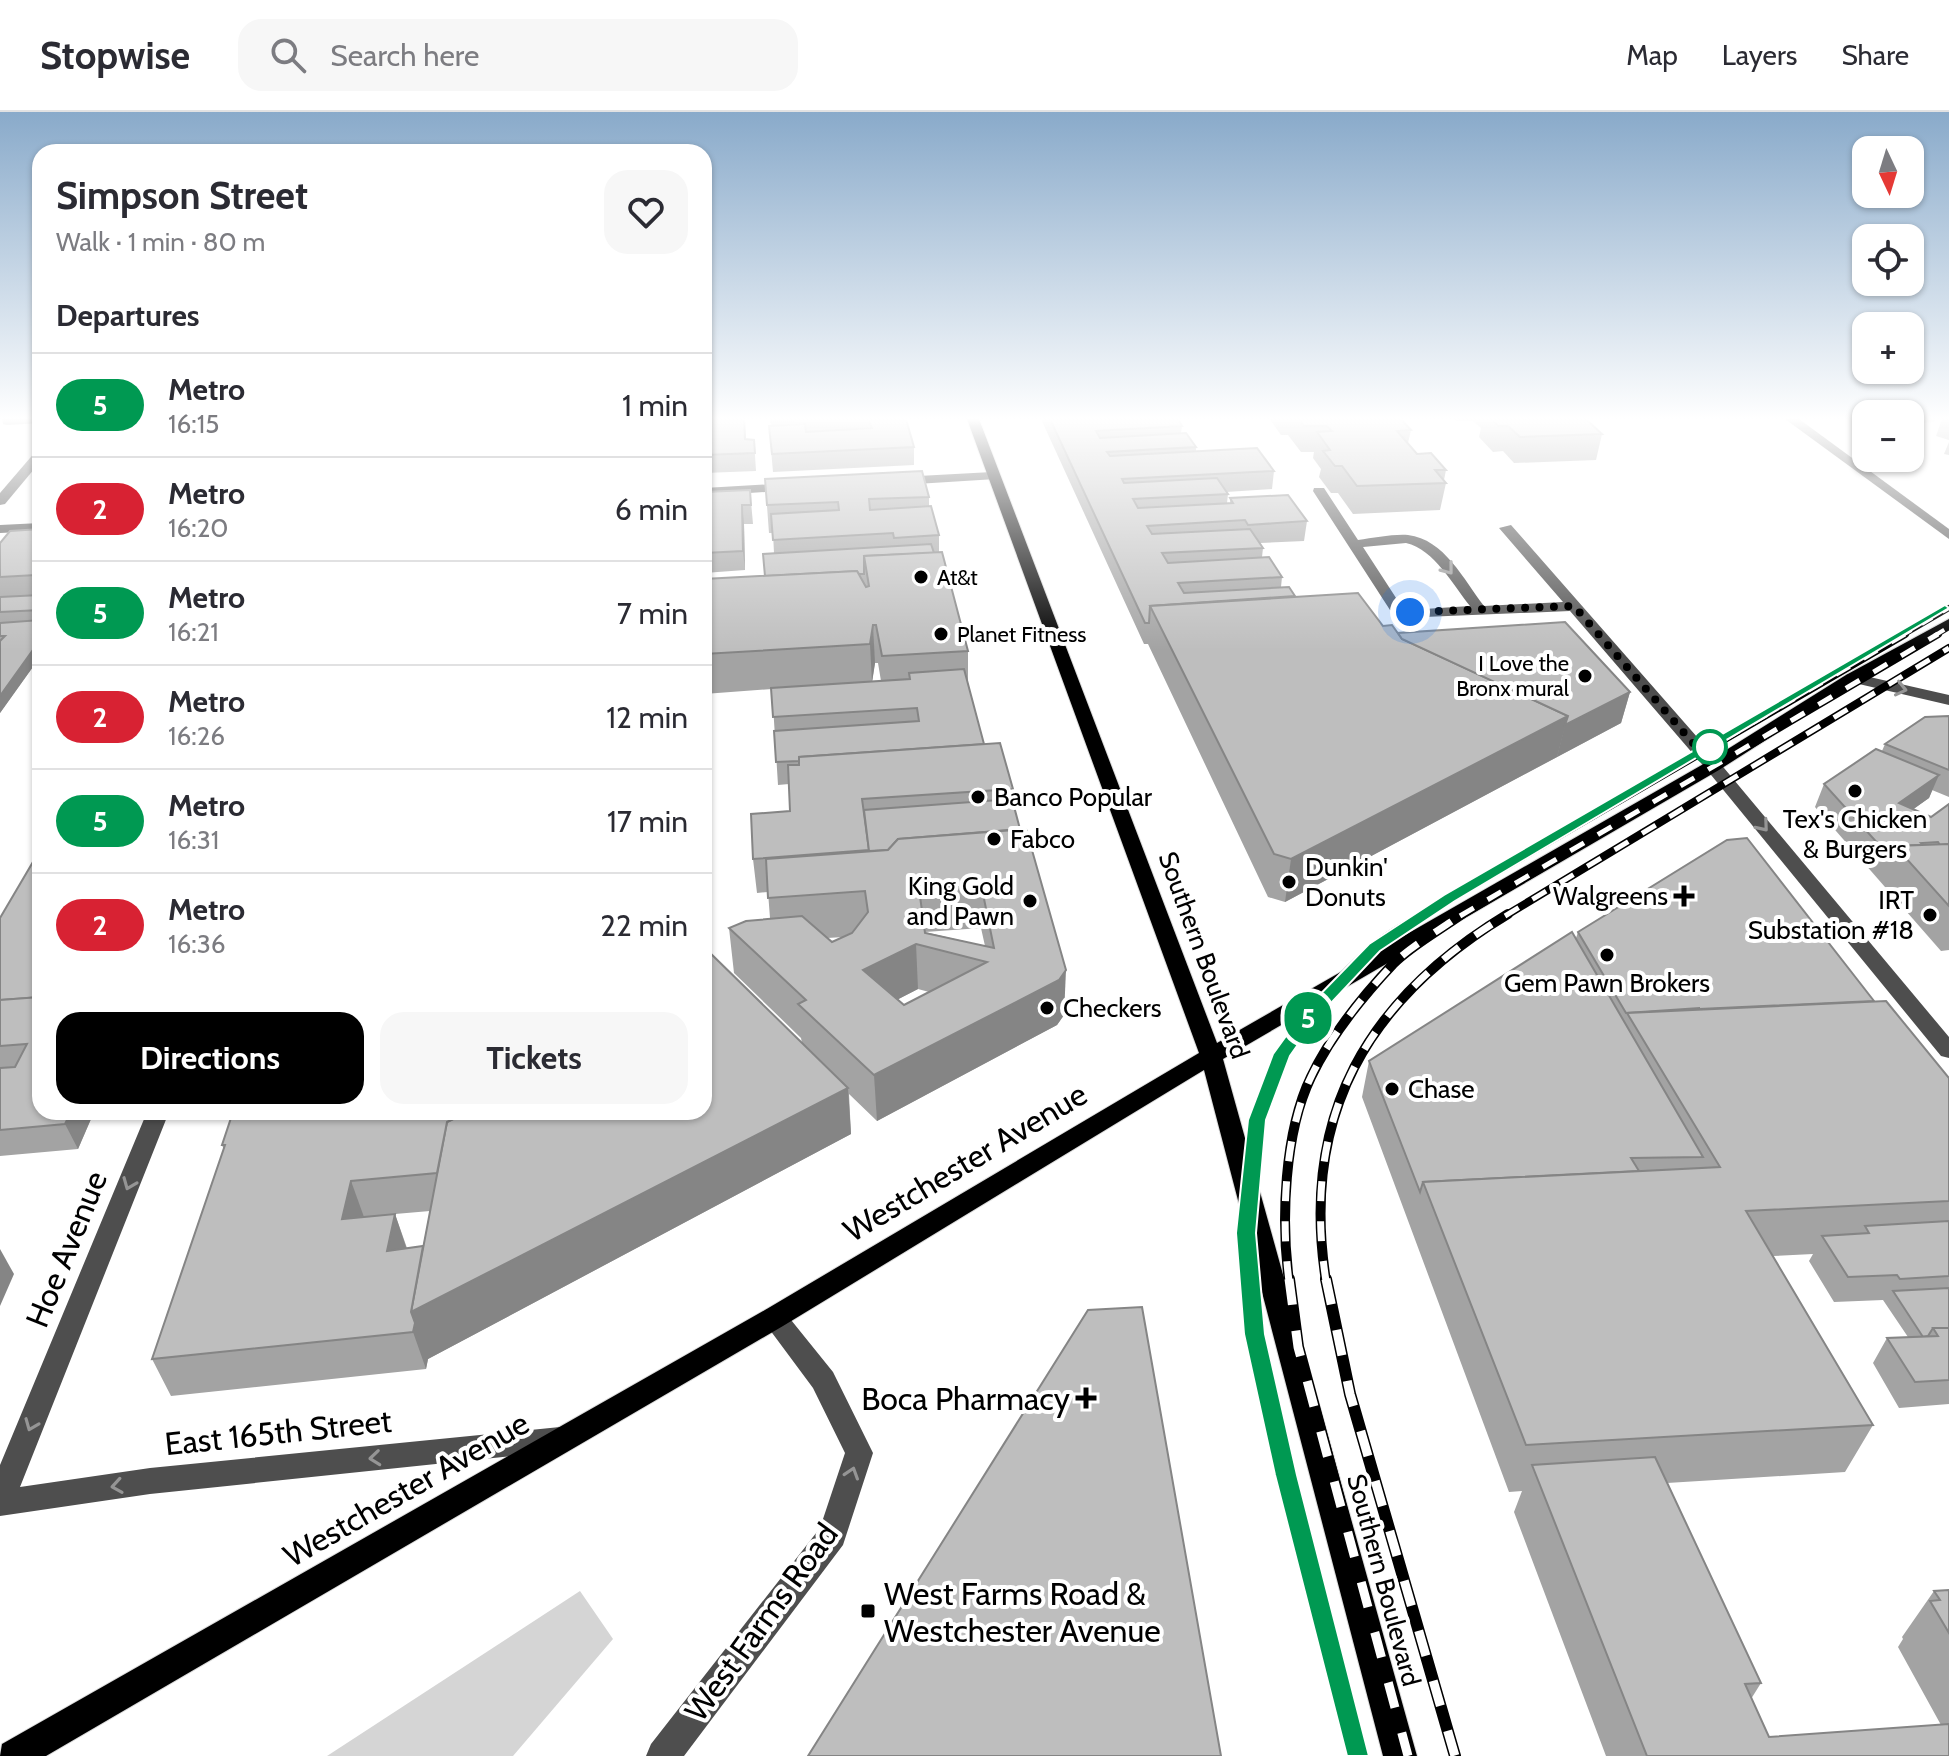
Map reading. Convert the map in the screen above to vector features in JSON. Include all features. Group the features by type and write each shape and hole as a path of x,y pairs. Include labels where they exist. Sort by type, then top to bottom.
{"main road":[{"name":"Southern Boulevard","path":"999,496 1211,1056 1400,1756"},
{"name":"Westchester Avenue","path":"14,1756 774,1318 1211,1056 1713,766 1852,678 1949,623"}],"street":[{"path":"1322,496 1395,607 1424,613 1574,606"},
{"path":"1895,496 1949,535"},
{"path":"0,529 32,527"},
{"path":"1506,528 1713,766 1949,1051"},
{"path":"1355,544 1406,539 1424,543 1434,551 1480,610"},
{"path":"1852,678 1949,700"},
{"name":"Hoe Avenue","path":"0,1502 155,1120"},
{"name":"West Farms Road","path":"663,1756 832,1535 859,1453 823,1380 774,1318"},
{"name":"East 165th Street","path":"0,1502 150,1481 564,1439"}],"shaded area":[{"path":"580,1591 613,1639 513,1756 327,1756"}],"building":[{"path":"712,496 750,496 751,505 742,505 743,551 712,553"},
{"path":"766,496 929,496 869,499 870,510 931,506 939,535 894,538 893,533 773,540 771,514 839,510 838,502 767,505"},
{"path":"1086,496 1195,496 1133,499 1138,508 1233,503 1230,498 1289,496 1307,521 1248,525 1245,520 1147,526 1152,534 1250,529 1263,548 1162,553 1168,563 1269,557 1282,577 1178,583 1184,593 1289,587 1295,596 1150,606 1149,623 1145,623"},
{"path":"32,530 32,575 0,577 0,543 10,531"},
{"path":"931,544 934,553 864,556 864,574 857,571 765,576 763,554"},
{"path":"942,552 968,651 882,656 876,625 873,625 870,644 712,654 712,579 857,571 866,587 869,586 864,556"},
{"path":"1358,593 1383,626 1392,625 1402,639 1568,716 1291,859 1274,854 1150,606"},
{"path":"32,595 32,610 0,612 0,597"},
{"path":"32,621 32,651 0,696 0,641 5,636 0,636 0,623"},
{"path":"1565,622 1630,692 1565,725 1568,716 1402,639 1398,633"},
{"path":"964,669 984,744 799,757 799,761 776,762 774,731 919,721 917,708 773,717 771,688 910,679 909,673"},
{"path":"1949,716 1949,770 1885,744 1925,717"},
{"path":"1000,743 1013,789 862,799 869,850 753,859 751,814 790,811 788,765 799,765 799,757"},
{"path":"1876,749 1939,775 1899,803 1931,817 1949,804 1949,844 1940,845 1938,842 1895,846 1890,857 1824,784"},
{"path":"1012,799 1020,829 898,839 888,850 869,851 864,810"},
{"path":"1026,829 1066,970 1059,980 874,1075 798,1004 806,1000 729,928 746,921 802,916 832,942 852,933 868,912 865,891 768,898 766,859 888,850 898,839","holes":["981,884 994,948 925,933 919,889","916,944 987,962 904,1005 863,970"]},
{"path":"1747,838 1874,1001 1626,1013 1578,932 1727,840"},
{"path":"1949,844 1949,906 1895,846"},
{"path":"32,864 32,998 0,1000 0,918"},
{"path":"1572,932 1703,1157 1631,1158 1639,1171 1423,1182 1420,1192 1369,1061"},
{"path":"712,955 848,1088 411,1312 447,1122 712,1120"},
{"path":"32,998 32,1120 67,1120 65,1124 0,1130 0,1068 15,1067 27,1044 0,1046 0,1000"},
{"path":"1886,1001 1949,1078 1949,1201 1746,1211 1873,1425 1526,1445 1423,1182 1720,1167 1627,1013"},
{"path":"230,1120 451,1120 447,1122 437,1173 351,1181 342,1219 395,1214 387,1251 423,1246 411,1312 415,1323 413,1332 152,1359 225,1145 222,1145"},
{"path":"1949,1221 1949,1276 1900,1279 1897,1275 1848,1277 1822,1236 1869,1233 1865,1226"},
{"path":"1949,1288 1949,1328 1933,1328 1928,1336 1923,1337 1893,1291"},
{"path":"1142,1307 1221,1756 808,1756 1088,1310"},
{"path":"1933,1328 1949,1328 1949,1380 1915,1382 1887,1338 1938,1336"},
{"path":"1655,1457 1761,1683 1745,1684 1769,1737 1949,1724 1949,1756 1647,1756 1532,1465"},
{"path":"1949,1590 1949,1633 1930,1601 1940,1600 1934,1591"}],"railway":[{"path":"1901,636 1949,608"},
{"path":"1934,636 1949,627"},
{"path":"1421,916 1905,634"},
{"path":"1460,916 1938,634"},
{"path":"1505,916 1949,648"},
{"path":"1250,1281 1247,1224 1254,1136 1270,1080 1282,1054 1311,1013 1349,970 1379,943 1424,914"},
{"path":"1289,1281 1285,1205 1290,1150 1302,1099 1311,1077 1348,1018 1393,964 1462,914"},
{"path":"1326,1281 1321,1221 1324,1166 1335,1114 1354,1067 1382,1024 1416,984 1459,947 1505,916"},
{"path":"1250,1279 1254,1334 1356,1756"},
{"path":"1289,1279 1298,1347 1408,1756"},
{"path":"1326,1279 1350,1394 1455,1756"}],"metro line":[{"name":"5","path":"1356,1756 1254,1334 1246,1233 1257,1120 1282,1054 1310,1015 1374,947 1449,898 1949,608"}],"place":[{"name":"At&t","path":"921,577"},
{"name":"Planet Fitness","path":"941,634"},
{"name":"I Love the Bronx mural","path":"1585,676"},
{"name":"Tex's Chicken & Burgers","path":"1855,791"},
{"name":"Banco Popular","path":"978,797"},
{"name":"Fabco","path":"994,839"},
{"name":"Dunkin' Donuts","path":"1289,882"},
{"name":"Walgreens","path":"1684,896"},
{"name":"King Gold and Pawn","path":"1030,901"},
{"name":"IRT Substation #18","path":"1930,915"},
{"name":"Gem Pawn Brokers","path":"1607,955"},
{"name":"Checkers","path":"1047,1008"},
{"name":"Chase","path":"1392,1089"},
{"name":"Boca Pharmacy","path":"1086,1398"},
{"name":"West Farms Road & Westchester Avenue","path":"868,1611"}],"route":[{"path":"1410,612 1574,606 1693,743 1710,747"}]}
